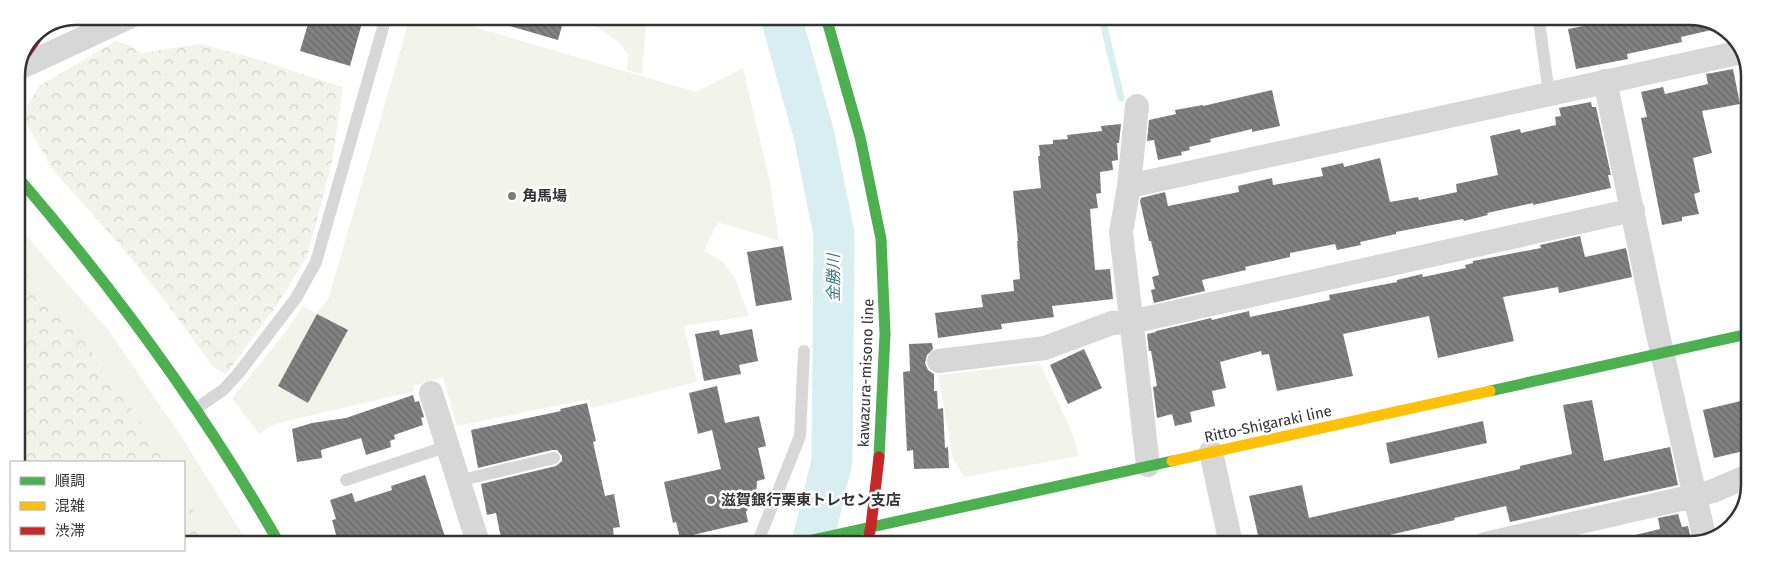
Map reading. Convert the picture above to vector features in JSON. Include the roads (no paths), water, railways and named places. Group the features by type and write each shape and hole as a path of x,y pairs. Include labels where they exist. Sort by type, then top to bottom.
{"main road":[{"name":"kawazura-misono line","path":"828,25 860,136 881,239 885,334 879,452 869,536"},
{"path":"25,185 146,337 197,408 245,482 275,536"},
{"name":"Ritto-Shigaraki line","path":"832,536 1741,335"}],"street":[{"path":"26,65 112,25"},
{"path":"1129,186 1735,53"},
{"path":"1605,81 1657,330 1703,534"},
{"path":"1136,106 1129,186 1121,232 1148,465"},
{"path":"939,361 1044,348 1112,323 1131,322 1633,210"},
{"path":"431,393 476,536"},
{"path":"1211,452 1229,536"},
{"path":"1520,536 1694,496 1713,491 1741,479"}],"lane":[{"path":"197,408 223,390 238,374 296,298 316,262 384,25"},
{"path":"1540,25 1549,94"},
{"path":"760,536 800,436 804,351"},
{"path":"346,480 448,446"},
{"path":"458,481 554,458"}],"waterway":[{"name":"金勝川","path":"783,25 814,135 834,234 832,461 814,536"},
{"path":"1104,25 1121,98"}],"place":[{"name":"角馬場","path":"512,196"},
{"name":"滋賀銀行栗東トレセン支店","path":"711,500"}]}
